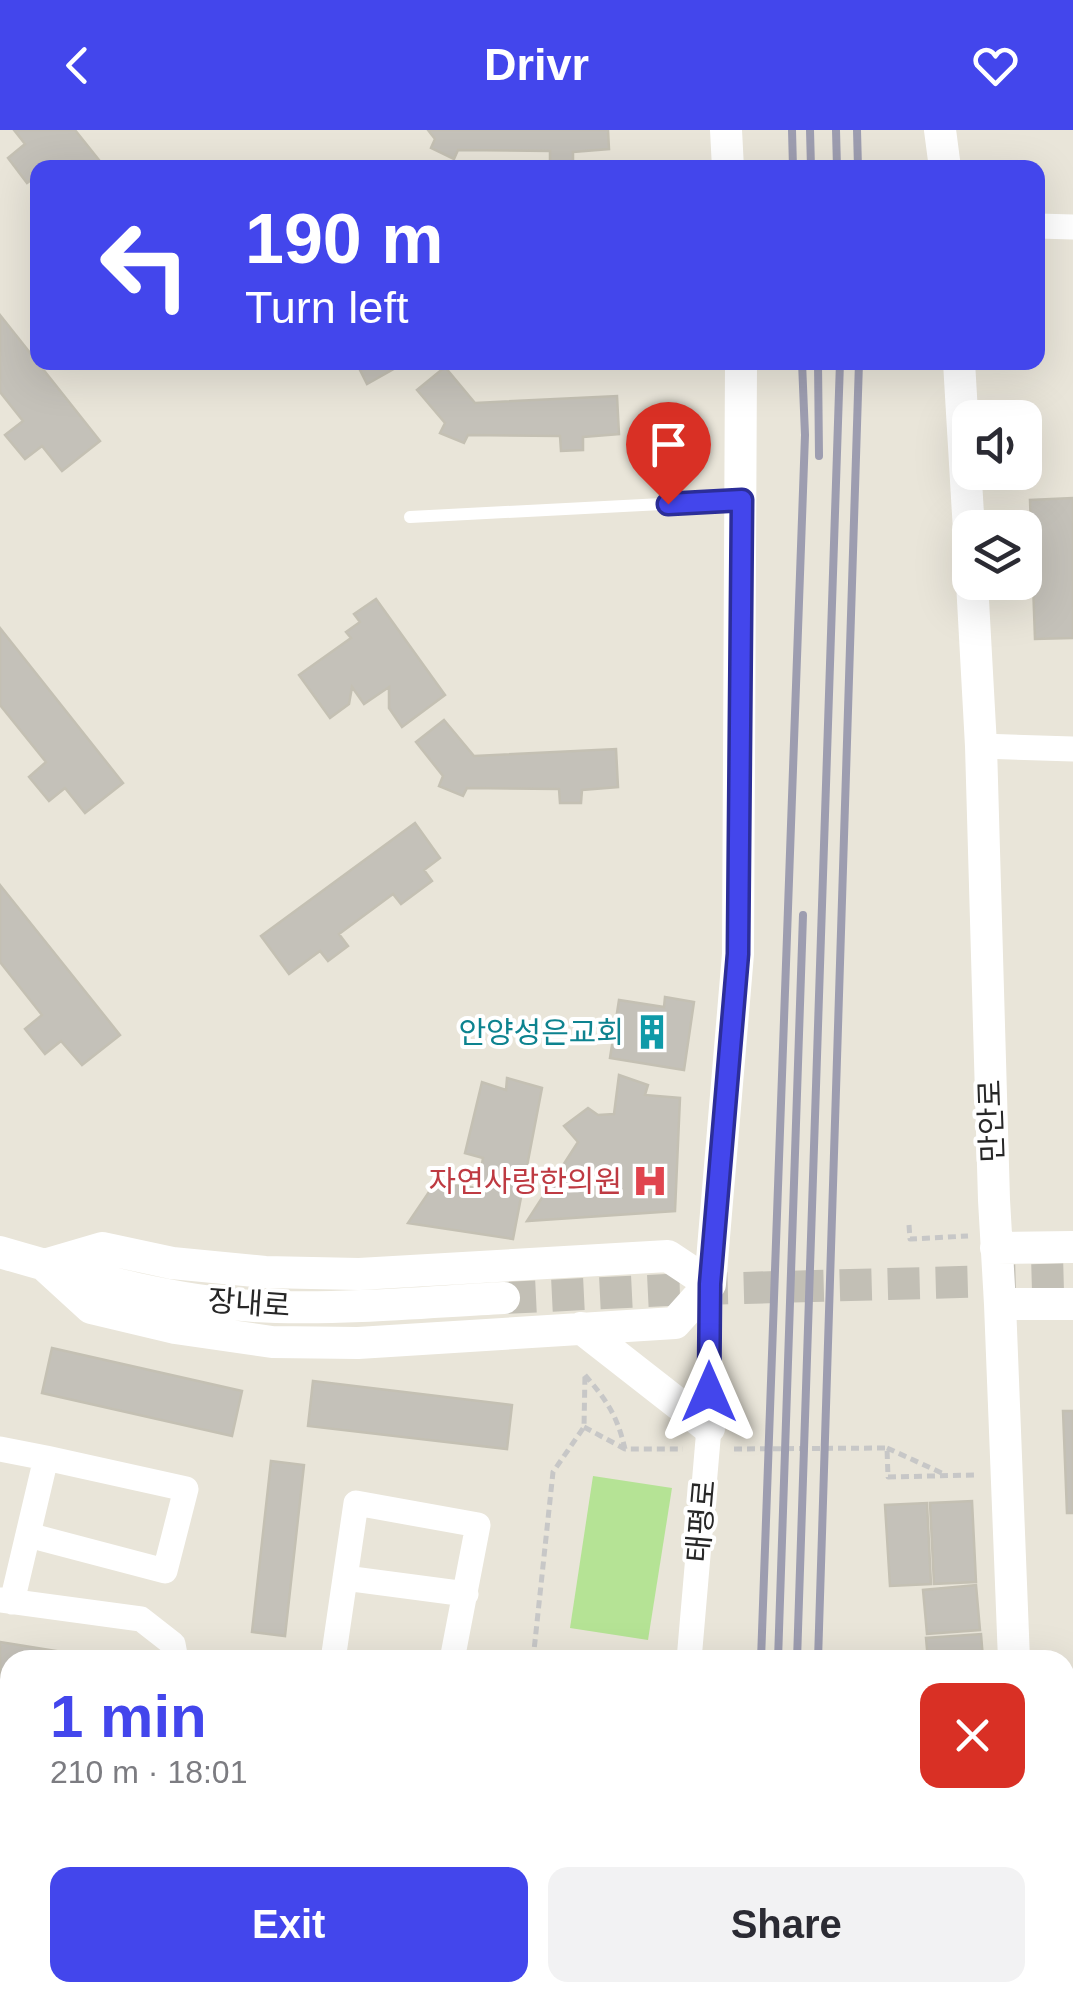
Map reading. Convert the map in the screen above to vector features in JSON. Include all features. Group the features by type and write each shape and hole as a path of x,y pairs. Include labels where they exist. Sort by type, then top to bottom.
{"street":[{"path":"726,130 728,160"},
{"path":"940,130 944,160"},
{"path":"1045,226 1073,227"},
{"name":"태평로","path":"690,1650 709,1428 710,1284 738,954 741,370"},
{"path":"960,370 968,510"},
{"name":"만안로","path":"973,600 1014,1650"},
{"path":"981,746 1073,749"},
{"path":"996,1241 1073,1247"},
{"path":"102,1248 265,1272 359,1274 668,1256 710,1284 675,1323 358,1343 272,1342 175,1328 90,1308 44,1264 102,1248"},
{"name":"장내로","path":"0,1252 174,1296 272,1307 504,1298"},
{"path":"1000,1304 1073,1304"},
{"path":"581,1328 709,1428"},
{"path":"0,1449 186,1489 165,1570 28,1535"},
{"path":"46,1458 28,1535 6,1601 141,1619 173,1644 174,1650"},
{"path":"334,1650 356,1503 478,1525 454,1650"},
{"path":"345,1578 466,1594"}],"lane":[{"path":"410,517 742,500"}],"path":[{"path":"909,1225 910,1239 996,1241"},
{"path":"533,1650 553,1472 584,1427 581,1328"},
{"path":"584,1427 624,1449"},
{"path":"887,1448 948,1476"},
{"path":"888,1477 1008,1475"}],"green space":[{"path":"593,1476 672,1488 648,1640 570,1628"}],"building":[{"path":"14,130 75,130 99,160 30,160 27,183 8,158 25,144"},
{"path":"428,130 608,130 609,149 573,152 573,160 550,160 550,151 458,150 454,159 431,148 435,139"},
{"path":"0,315 30,353 30,370 44,370 100,441 62,471 42,446 25,459 5,435 23,421 0,392"},
{"path":"360,370 392,370 367,384"},
{"path":"441,370 448,370 475,403 617,396 619,434 583,437 583,450 561,451 560,436 468,435 464,443 440,433 445,423 417,390"},
{"path":"1073,498 1073,638 1035,639 1034,600 1042,600 1042,510 1030,510 1030,500"},
{"path":"376,599 445,695 402,727 389,708 389,687 364,704 352,687 349,704 330,718 299,675 351,638 346,632 360,622 354,614"},
{"path":"0,628 123,783 85,813 65,788 49,801 29,777 46,762 0,705"},
{"path":"444,720 474,756 616,749 618,787 582,790 581,803 560,803 559,789 467,788 463,796 439,786 443,776 416,742"},
{"path":"415,823 440,858 424,870 432,881 401,904 393,894 339,934 348,946 328,961 320,951 289,974 261,936"},
{"path":"0,885 120,1035 82,1065 61,1041 45,1054 25,1029 42,1015 0,962"},
{"name":"안양성은교회","path":"665,997 694,1002 684,1070 610,1058 619,1000 664,1007"},
{"path":"619,1075 648,1085 645,1095 680,1098 675,1211 527,1221 578,1142 564,1126 588,1108 598,1115 614,1114"},
{"path":"507,1078 542,1088 513,1239 408,1223 435,1183 478,1188 483,1158 465,1153 482,1082 506,1090"},
{"path":"52,1348 242,1391 232,1436 42,1393"},
{"path":"313,1381 512,1405 507,1449 308,1426"},
{"path":"1063,1411 1073,1411 1073,1513 1067,1513"},
{"path":"271,1461 304,1465 285,1636 252,1632"},
{"path":"972,1501 976,1582 934,1584 930,1503"},
{"path":"927,1503 931,1584 890,1586 885,1505"},
{"path":"976,1585 980,1630 927,1634 923,1590"},
{"path":"981,1634 982,1650 927,1650 926,1638"},
{"path":"0,1642 50,1650 0,1650"}],"tunnel":[{"path":"504,1298 1073,1279"}],"railway":[{"path":"792,130 793,160"},
{"path":"810,130 811,160"},
{"path":"836,130 837,160"},
{"path":"857,130 858,160"},
{"path":"761,1650 805,435 802,370"},
{"path":"818,370 819,456"},
{"path":"797,1650 840,370"},
{"path":"818,1650 859,370"},
{"path":"778,1650 803,915"}],"place":[{"name":"안양성은교회","path":"652,1032"},
{"name":"자연사랑한의원","path":"650,1181"}],"route":[{"path":"668,504 742,500 738,954 710,1284 709,1392"}]}
